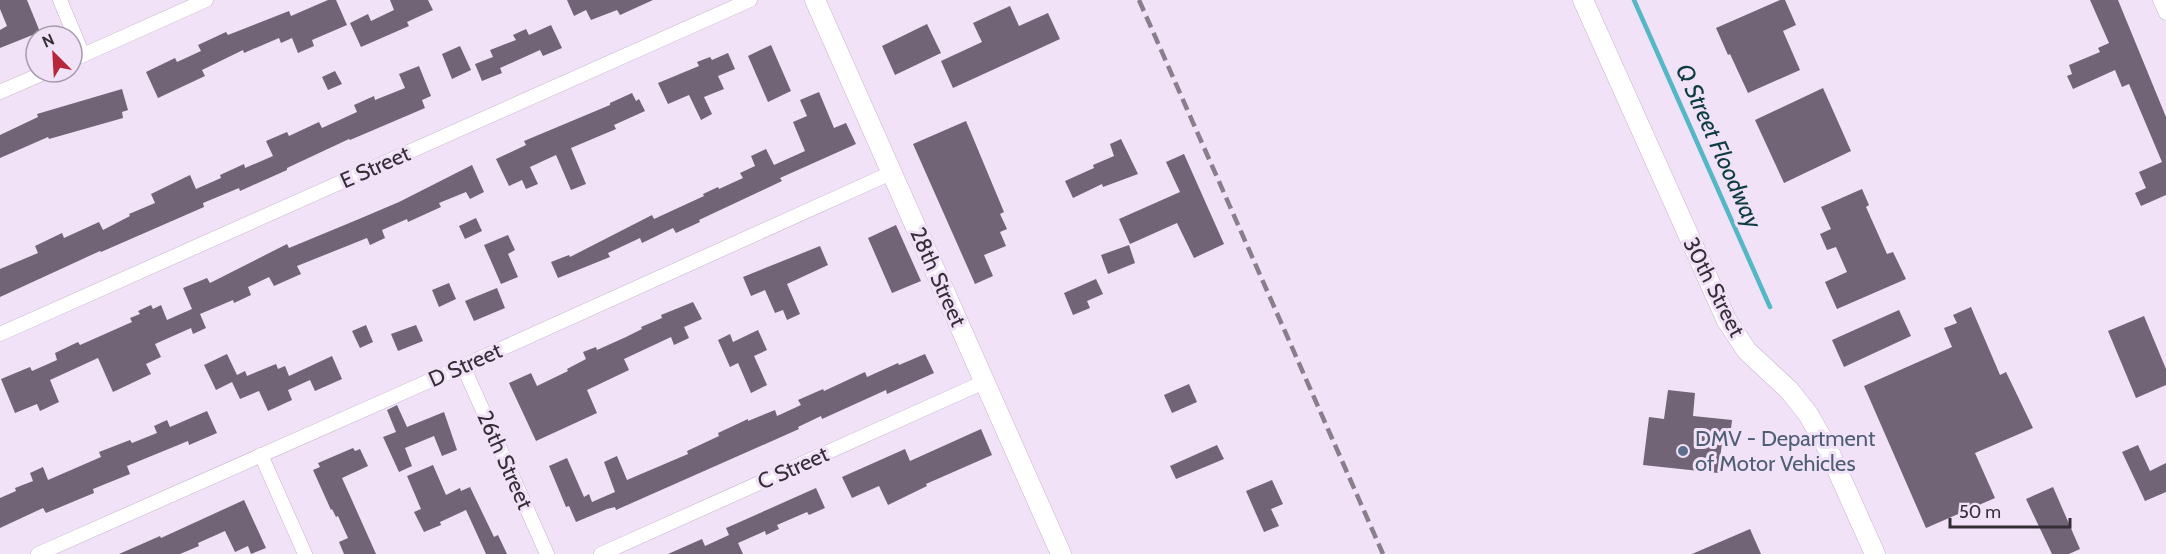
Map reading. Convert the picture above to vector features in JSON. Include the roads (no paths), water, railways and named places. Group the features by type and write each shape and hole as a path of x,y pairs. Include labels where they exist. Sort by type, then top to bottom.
{"street":[{"path":"60,0 67,24"},
{"path":"84,55 206,0"},
{"name":"E Street","path":"0,334 750,0"},
{"name":"28th Street","path":"815,0 1061,554"},
{"name":"30th Street","path":"1583,0 1727,321 1748,351 1789,390 1808,414 1827,447 1875,554"},
{"path":"2160,0 2166,13"},
{"path":"0,92 24,82"},
{"name":"D Street","path":"38,554 61,549 261,455 891,173"},
{"name":"26th Street","path":"463,366 547,554"},
{"name":"C Street","path":"601,554 984,382"},
{"path":"261,455 305,554"}],"waterway":[{"name":"Q Street Floodway","path":"1634,0 1770,307"}],"railway":[{"path":"1139,0 1383,554"}],"place":[{"name":"DMV - Department of Motor Vehicles","path":"1683,451"}]}
